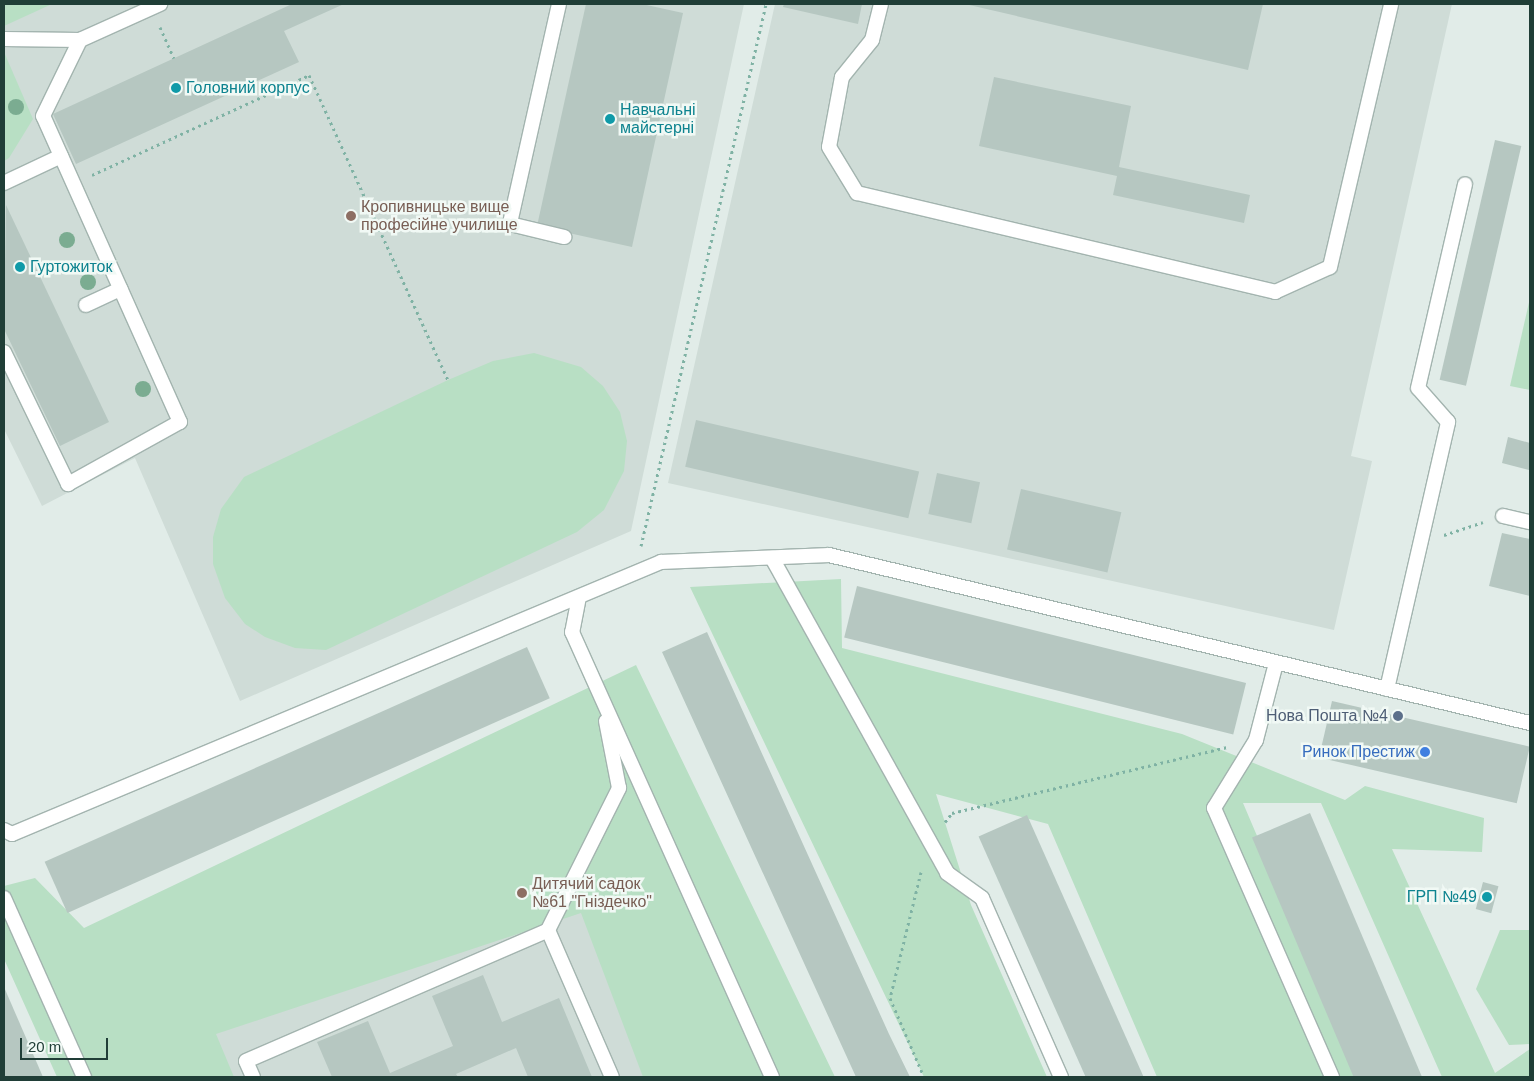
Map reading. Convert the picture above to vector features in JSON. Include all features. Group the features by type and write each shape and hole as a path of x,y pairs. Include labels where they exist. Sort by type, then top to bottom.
{"lane":[{"path":"4,39 80,40 160,4"},
{"path":"559,4 510,224 564,236"},
{"path":"881,4 872,40 842,77 829,147 857,193 1275,292 1330,267 1391,4"},
{"path":"4,352 68,484 180,422 43,116 80,40"},
{"path":"4,183 61,156"},
{"path":"1387,689 1448,422 1418,388 1465,184"},
{"path":"86,306 121,289"},
{"path":"1503,516 1530,522"},
{"path":"4,830 12,834 661,562 829,555 1530,723"},
{"path":"772,558 947,873 982,898 1061,1077"},
{"path":"579,597 572,632 772,1077"},
{"path":"1276,663 1256,740 1214,808 1332,1077"},
{"path":"252,1077 246,1061 548,930 619,788 602,698"},
{"path":"4,898 84,1077"},
{"path":"548,930 612,1077"}],"path":[{"path":"634,573 766,4"},
{"path":"167,42 174,58"},
{"path":"74,184 309,75 448,380"},
{"path":"1420,543 1503,516"},
{"path":"924,1077 890,998 930,842 952,813 1256,740"}],"shaded area":[{"name":"Кропивницьке вище професійне училище","path":"4,4 744,4 631,531 240,701 135,458 42,506 4,429"},
{"path":"775,4 1452,4 1351,456 1372,461 1334,630 668,483"},
{"name":"Дитячий садок №61 \"Гніздечко\"","path":"623,786 754,1077 164,1077 126,997"}],"green space":[{"path":"4,4 52,4 4,26"},
{"path":"4,52 33,119 9,158 4,161"},
{"path":"1530,298 1530,390 1510,386"},
{"path":"534,353 581,367 603,386 620,412 627,441 624,471 604,510 577,532 326,650 295,648 265,637 245,624 225,598 213,564 213,537 221,509 244,477 448,380 493,361"},
{"path":"841,579 842,648 1182,734 1345,800 1365,786 1484,818 1482,852 1392,849 1495,1073 1530,1049 1530,1077 1442,1077 1321,803 1243,803 1360,1077 1157,1077 1048,824 936,794 971,905 1047,1077 924,1077 690,587"},
{"path":"636,665 835,1077 643,1077 581,913 216,1034 234,1077 57,1077 4,959 4,886 35,878 84,928"},
{"path":"1500,930 1530,930 1530,1044 1509,1045 1476,989"}],"building":[{"name":"Головний корпус","path":"292,4 344,4 284,31 299,62 76,164 53,114"},
{"name":"Навчальні майстерні","path":"586,4 642,4 683,13 632,247 537,226"},
{"path":"784,4 862,4 858,24 783,7"},
{"path":"965,4 1263,4 1248,70"},
{"path":"994,77 1131,106 1119,167 1250,195 1244,223 1113,195 1117,176 979,146"},
{"path":"1495,140 1521,146 1466,386 1440,380"},
{"name":"Гуртожиток","path":"6,205 109,422 60,446 4,329"},
{"path":"696,420 919,472 908,518 685,467"},
{"path":"1508,437 1530,443 1529,470 1502,463"},
{"path":"937,473 980,482 971,523 928,514"},
{"path":"1021,489 1121,512 1107,573 1007,549"},
{"path":"1502,533 1530,539 1530,596 1489,586"},
{"path":"857,586 1246,683 1233,734 844,637"},
{"path":"707,632 910,1077 856,1077 662,652"},
{"path":"527,647 550,698 67,913 45,862"},
{"name":"Ринок Престиж","path":"1332,701 1530,747 1517,803 1319,758"},
{"path":"1310,813 1422,1077 1354,1077 1252,838"},
{"path":"1027,815 1143,1076 1086,1077 979,837"},
{"name":"ГРП №49","path":"1483,882 1498,886 1491,913 1476,909"},
{"path":"483,975 502,1022 559,998 592,1077 528,1077 516,1048 456,1074 458,1077 332,1077 317,1042 368,1021 390,1073 453,1046 432,996"},
{"path":"4,987 43,1077 4,1077"}],"place":[{"name":"Головний корпус","path":"176,88"},
{"name":"Навчальні майстерні","path":"610,119"},
{"name":"Кропивницьке вище професійне училище","path":"351,216"},
{"name":"Гуртожиток","path":"20,267"},
{"name":"Нова Пошта №4","path":"1398,716"},
{"name":"Ринок Престиж","path":"1425,752"},
{"name":"Дитячий садок №61 \"Гніздечко\"","path":"522,893"},
{"name":"ГРП №49","path":"1487,897"}]}
